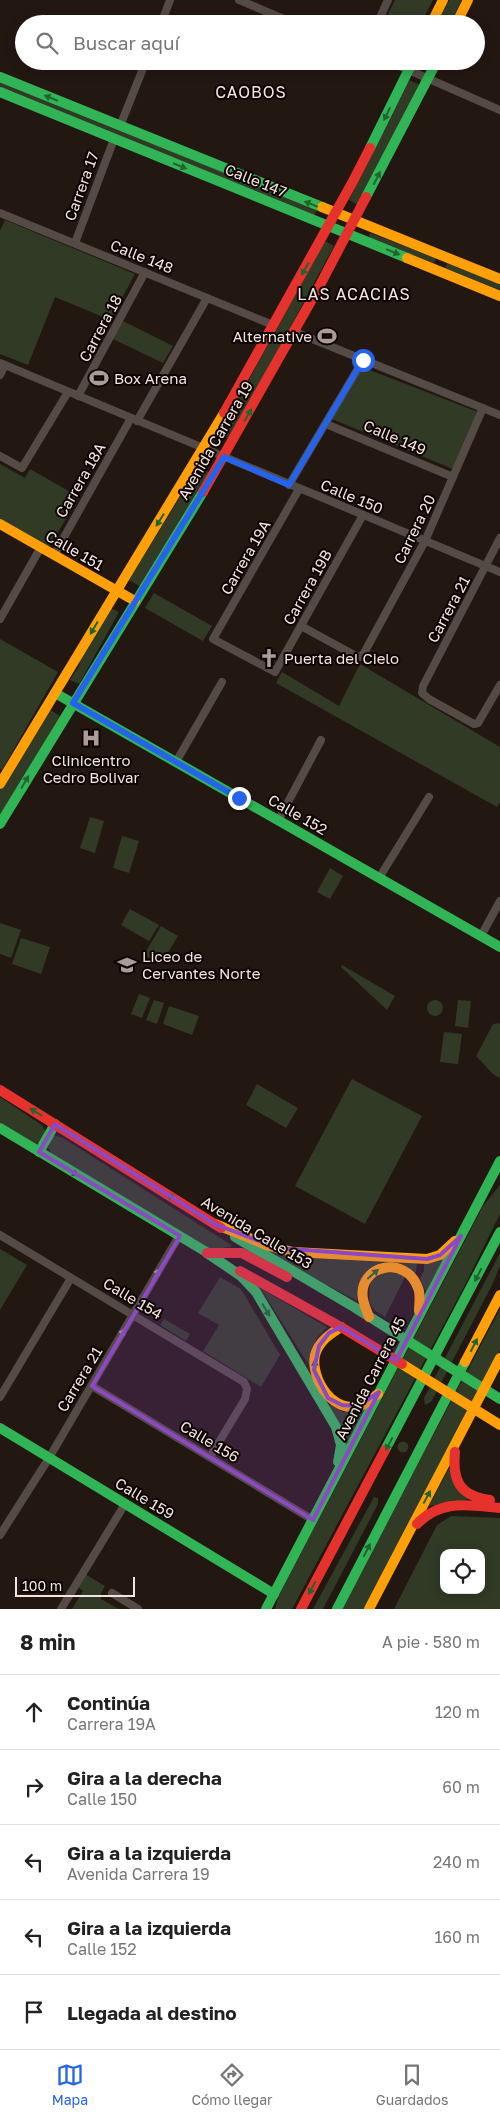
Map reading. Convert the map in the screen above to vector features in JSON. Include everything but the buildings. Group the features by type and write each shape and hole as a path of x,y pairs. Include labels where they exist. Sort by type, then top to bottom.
{"main road":[{"path":"436,15 443,0"},
{"path":"460,15 468,0"},
{"name":"Avenida Carrera 19","path":"2,778 204,449 358,172 408,70"},
{"name":"Avenida Carrera 19","path":"0,824 224,457 348,234 432,70"},
{"name":"Calle 147","path":"0,77 500,279"},
{"name":"Calle 147","path":"0,92 500,296"},
{"path":"437,270 443,256"},
{"name":"Calle 151","path":"0,524 135,601"},
{"name":"Calle 152","path":"55,693 500,947"},
{"name":"Avenida Calle 153","path":"0,1090 215,1224 355,1316 500,1406"},
{"path":"39,1152 55,1124"},
{"path":"0,1128 207,1253 241,1276 252,1287 336,1427 341,1445 341,1454 332,1484"},
{"name":"Avenida Carrera 45","path":"266,1609 500,1161"},
{"path":"479,1203 500,1179"},
{"path":"215,1224 269,1246 293,1252 422,1259 436,1257 461,1236"},
{"path":"301,1609 500,1232"},
{"path":"207,1253 341,1327 500,1425"},
{"name":"Avenida Calle 153","path":"207,1253 242,1253 291,1275 369,1317 500,1399"},
{"path":"369,1317 364,1308 362,1296 366,1280 372,1272 390,1266 408,1271 419,1285 421,1300 417,1320"},
{"path":"337,1609 500,1295"},
{"path":"341,1327 329,1333 322,1341 315,1358 314,1370 317,1382 328,1398 342,1405 358,1406 374,1398 379,1392"},
{"path":"369,1609 500,1358"},
{"path":"488,1381 500,1366"},
{"name":"Calle 159","path":"0,1428 274,1594"},
{"path":"459,1439 454,1456 453,1471 460,1487 473,1497 488,1500 500,1499"},
{"path":"405,1540 425,1515 439,1507 456,1505 500,1508"},
{"path":"270,1609 274,1594"}],"street":[{"path":"164,15 170,0"},
{"path":"239,0 275,15"},
{"path":"381,15 388,0"},
{"path":"120,126 142,70"},
{"path":"416,70 428,79 500,110"},
{"name":"Carrera 17","path":"74,243 114,139"},
{"name":"Calle 148","path":"0,213 273,325"},
{"name":"Carrera 18","path":"78,396 145,272"},
{"name":"Carrera 18A","path":"54,555 208,298"},
{"path":"295,332 500,415"},
{"path":"289,485 363,360"},
{"path":"0,375 3,364"},
{"name":"Calle 150","path":"3,364 500,572"},
{"path":"0,456 22,468 68,392"},
{"name":"Carrera 20","path":"301,626 361,657 425,541 483,408"},
{"name":"Calle 149","path":"326,424 453,477"},
{"name":"Carrera 19A","path":"275,672 214,639 300,489"},
{"name":"Carrera 19B","path":"275,672 363,515"},
{"name":"Carrera 21","path":"500,538 423,686 422,693 471,723 478,723 500,684"},
{"path":"0,619 41,547"},
{"path":"176,762 222,682"},
{"path":"278,821 321,740"},
{"path":"379,878 429,797"},
{"path":"481,936 500,901"},
{"name":"Calle 154","path":"0,1235 244,1382 247,1389 245,1399 210,1457"},
{"name":"Carrera 21","path":"0,1535 49,1458 180,1236"},
{"path":"0,1397 71,1278"},
{"name":"Calle 156","path":"92,1386 313,1520"},
{"path":"61,1609 125,1504"},
{"path":"112,1594 138,1609"}],"highlighted area":[{"path":"55,1124 215,1224 277,1248 427,1259 440,1255 461,1236 396,1361 341,1327 329,1333 319,1346 314,1370 328,1398 342,1405 358,1406 379,1392 313,1520 92,1386 180,1236 39,1152"}],"green space":[{"path":"395,0 433,0 426,15 388,15"},
{"path":"449,0 462,0 454,15 442,15"},
{"path":"0,80 317,210 314,216 0,88"},
{"path":"409,80 420,85 358,205 349,200"},
{"path":"5,220 135,274 110,320 55,297 28,365 0,354 0,231"},
{"path":"370,233 436,258 434,263 368,239"},
{"path":"325,241 334,246 230,439 219,434"},
{"path":"447,263 500,284 500,290 445,268"},
{"path":"123,321 173,346 163,363 113,339"},
{"path":"362,367 478,412 453,469 332,419"},
{"path":"0,464 25,478 30,469 79,497 49,547 0,519"},
{"path":"199,466 210,473 141,587 129,580"},
{"path":"154,593 212,626 203,641 145,608"},
{"path":"111,608 119,612 79,684 70,680 79,666 81,657"},
{"path":"0,639 58,672 2,770 0,769"},
{"path":"360,664 500,747 500,802 497,807 276,683 282,672 339,706"},
{"path":"49,709 60,716 0,818 0,790"},
{"path":"90,817 104,821 95,853 80,848"},
{"path":"122,836 139,841 129,873 113,868"},
{"path":"330,868 343,876 330,899 317,892"},
{"path":"130,909 159,925 149,941 121,925"},
{"path":"0,923 21,930 11,958 0,954"},
{"path":"161,926 178,936 161,964 144,955"},
{"path":"21,938 50,947 41,974 12,964"},
{"path":"342,965 395,996 387,1010 341,967"},
{"path":"139,994 150,998 142,1018 131,1014"},
{"path":"154,1000 164,1003 157,1024 146,1020"},
{"path":"435,1000 443,1008 435,1016 427,1008"},
{"path":"458,1000 471,1001 468,1028 455,1026"},
{"path":"169,1006 199,1016 192,1035 163,1024"},
{"path":"500,1023 500,1078 493,1074 476,1056 493,1024"},
{"path":"444,1032 462,1034 458,1064 440,1062"},
{"path":"352,1079 422,1116 365,1224 295,1186"},
{"path":"257,1084 298,1108 286,1128 246,1105"},
{"path":"0,1097 42,1125 46,1132 40,1143 36,1144 0,1123"},
{"path":"53,1135 63,1138 233,1246 213,1250 52,1154 48,1148"},
{"path":"500,1185 500,1214 466,1283 292,1609 275,1609 279,1595 483,1206"},
{"path":"0,1249 27,1265 0,1310"},
{"path":"264,1251 417,1262 416,1273 382,1262 357,1301"},
{"path":"500,1253 500,1266 492,1285 431,1402 425,1405 424,1398"},
{"path":"446,1255 426,1292 420,1279 424,1271 424,1263"},
{"path":"385,1272 406,1275 385,1317 374,1310 369,1302 370,1281"},
{"path":"220,1277 241,1289 280,1355 261,1387 203,1351 219,1325 198,1313"},
{"path":"260,1288 327,1327 316,1339 312,1370"},
{"path":"500,1309 500,1350 364,1609 341,1609"},
{"path":"164,1319 190,1334 186,1341 160,1325"},
{"path":"325,1402 343,1412 366,1407 346,1446"},
{"path":"403,1441 409,1447 403,1453 397,1447"},
{"path":"449,1468 471,1499 429,1506"},
{"path":"374,1497 378,1498 378,1504 323,1609 313,1609"},
{"path":"451,1516 500,1518 500,1609 394,1609 437,1525"},
{"path":"85,1574 105,1586 101,1593 101,1599 119,1609 72,1609 83,1591 78,1587"}],"traffic: fast":[{"path":"370,148 409,70"},
{"path":"366,197 432,70"},
{"path":"0,77 322,207"},
{"path":"0,92 407,258"},
{"path":"0,824 203,492"},
{"path":"55,693 500,947"},
{"path":"39,1152 55,1124"},
{"path":"0,1128 213,1256"},
{"path":"266,1609 500,1161"},
{"path":"385,1450 500,1232"},
{"path":"235,1237 354,1307 500,1399"},
{"path":"207,1253 241,1276 256,1292 336,1427 341,1445 338,1462"},
{"path":"337,1609 465,1362"},
{"path":"0,1428 274,1594"}],"traffic: slow":[{"path":"436,15 443,0"},
{"path":"460,15 468,0"},
{"path":"322,207 500,279"},
{"path":"407,258 500,296"},
{"path":"0,784 224,413"},
{"path":"0,524 135,601"},
{"path":"215,1224 269,1246 293,1252 427,1259 440,1255 455,1241"},
{"path":"369,1317 363,1299 363,1287 367,1278 384,1268 404,1271 412,1277 419,1290 419,1311"},
{"path":"465,1362 500,1295"},
{"path":"341,1327 322,1342 315,1355 314,1364 320,1384 334,1400 342,1405 352,1407 362,1405 378,1394"},
{"path":"369,1609 500,1358"},
{"path":"402,1364 500,1425"}],"traffic: jam":[{"path":"224,413 370,148"},
{"path":"203,492 319,287 366,197"},
{"path":"0,1090 221,1228"},
{"path":"207,1253 242,1253 287,1277"},
{"path":"240,1271 341,1327 402,1364"},
{"path":"301,1609 385,1450"},
{"path":"455,1452 455,1471 460,1485 471,1495 490,1500"},
{"path":"417,1524 426,1516 445,1507 466,1505 500,1508"}],"place":[{"name":"Alternative","path":"327,336"},
{"name":"Box Arena","path":"99,378"},
{"name":"Puerta del Cielo","path":"269,658"},
{"name":"Clinicentro Cedro Bolivar","path":"91,738"},
{"name":"Liceo de Cervantes Norte","path":"127,965"}],"district":[{"name":"CAOBOS","path":"251,92"},
{"name":"LAS ACACIAS","path":"354,294"}],"route":[{"path":"239,798 73,703 224,457 289,485 363,360"}]}
